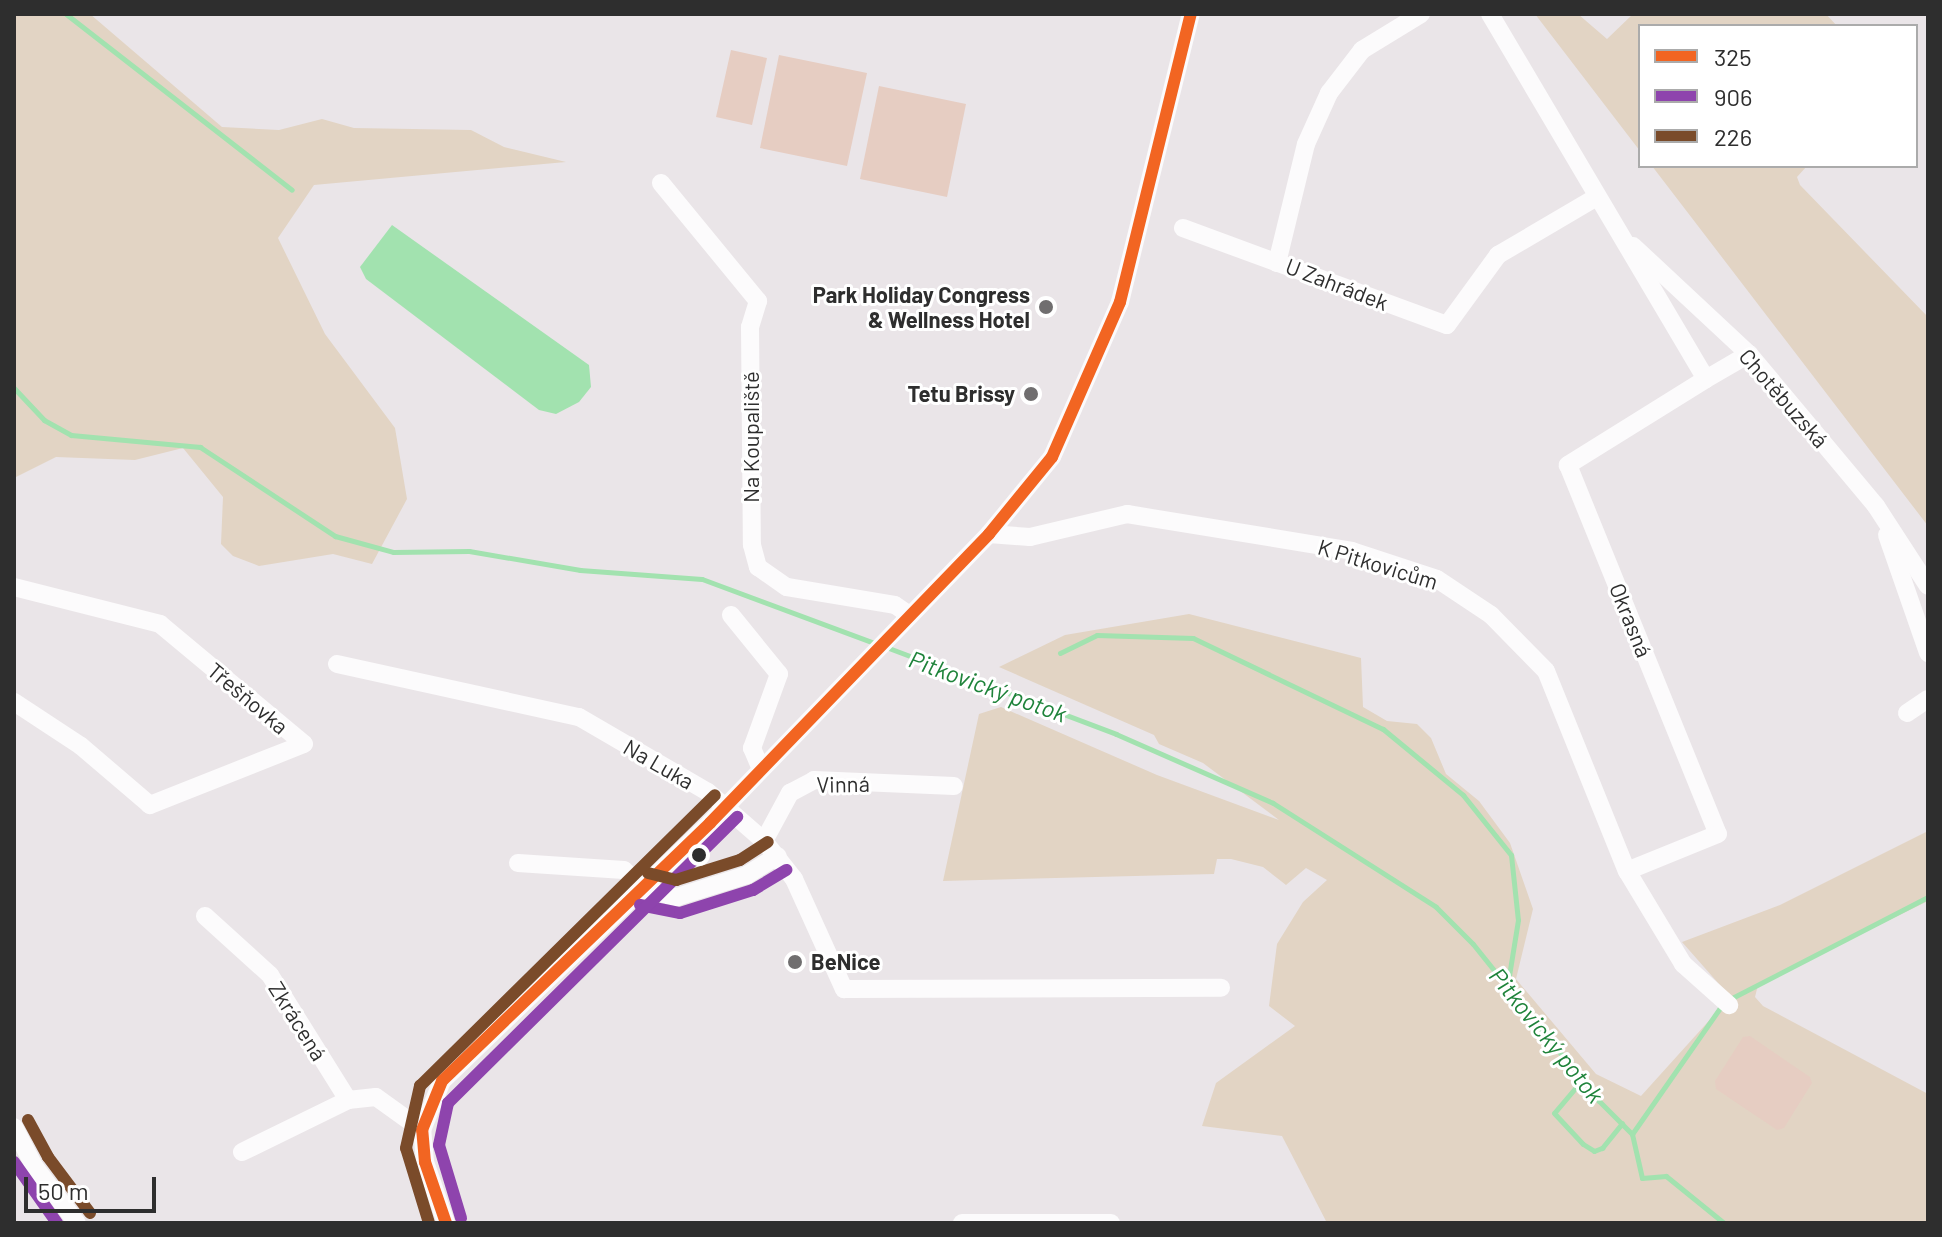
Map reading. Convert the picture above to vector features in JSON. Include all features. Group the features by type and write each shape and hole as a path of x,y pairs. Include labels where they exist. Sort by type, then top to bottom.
{"street":[{"path":"446,1223 425,1162 422,1130 442,1081 644,889 726,806 869,654 989,534 1052,457 1120,302 1191,14"},
{"name":"U Zahrádek","path":"1421,14 1362,50 1329,93 1306,144 1277,263 1447,325 1498,255 1595,198"},
{"path":"1490,14 1595,198 1706,379"},
{"name":"Na Koupaliště","path":"661,183 758,301 750,327 752,545 758,567 787,587 895,605 903,619"},
{"path":"1183,228 1277,263"},
{"name":"Chotěbuzská","path":"1617,230 1749,354 1876,506 1928,586"},
{"name":"Okrasná","path":"1627,871 1718,834 1568,465 1749,354"},
{"path":"1876,506 1928,653"},
{"name":"K Pitkovicům","path":"989,534 1030,537 1127,514 1337,548 1437,579 1491,615 1546,671 1627,871 1683,964 1725,1002"},
{"name":"Třešňovka","path":"14,587 160,624 304,744 150,805 81,746 14,702"},
{"path":"731,615 779,674 752,748 761,769"},
{"name":"Na Luka","path":"337,664 579,717 726,806 764,841 794,879 844,989 1221,988"},
{"path":"1907,713 1928,699"},
{"name":"Vinná","path":"764,841 790,793 814,780 954,786"},
{"path":"518,863 624,870 644,889 677,897 747,875 777,856"},
{"name":"Zkrácená","path":"205,916 270,975 348,1100"},
{"path":"242,1152 348,1100 376,1097 422,1130"},
{"path":"14,1127 34,1166 77,1223"},
{"path":"962,1223 1111,1223"}],"shaded area":[{"path":"14,14 90,14 222,127 279,130 322,119 354,128 471,130 504,147 566,162 314,185 278,238 325,334 395,428 407,499 372,564 333,554 259,566 233,556 221,544 223,497 183,448 135,460 56,457 14,478"},
{"path":"1535,14 1578,14 1607,39 1633,14 1826,14 1835,24 1638,24 1638,148"},
{"path":"731,50 767,58 752,125 716,117"},
{"path":"779,55 867,73 847,166 760,148"},
{"path":"879,86 966,104 947,197 860,179"},
{"path":"1654,168 1805,168 1797,177 1800,185 1928,317 1928,526"},
{"path":"392,225 589,365 591,387 579,402 556,414 539,410 366,279 360,267"},
{"path":"1189,614 1361,658 1363,707 1387,721 1417,724 1431,738 1446,774 1479,801 1510,843 1533,909 1516,979 1596,1074 1641,1096 1715,1014 1726,992 1682,942 1780,905 1928,831 1928,901 1758,985 1755,997 1763,1006 1928,1094 1928,1223 1327,1223 1282,1136 1202,1126 1216,1083 1295,1026 1269,1006 1277,944 1303,902 1327,880 1306,868 1286,885 1263,867 1217,859 1214,874 943,881 979,714 1001,707 1157,775 1279,820 1203,763 1159,744 1154,735 999,667 1065,635"},
{"path":"1750,1036 1810,1077 1812,1083 1784,1128 1777,1130 1716,1089 1715,1081 1743,1037"}],"waterway":[{"path":"66,14 292,190"},
{"name":"Pitkovický potok","path":"14,388 44,420 71,435 200,447 335,536 393,552 469,551 580,570 702,579 877,644"},
{"path":"1060,653 1097,635 1193,638 1383,729 1463,795 1511,855 1518,920 1507,988"},
{"name":"Pitkovický potok","path":"886,647 1116,734 1273,803 1436,907 1473,944 1599,1101 1632,1134 1642,1178 1666,1176 1724,1223"},
{"path":"1730,999 1928,897"},
{"path":"1632,1134 1722,1005"},
{"path":"1582,1080 1554,1113 1583,1144 1594,1151 1602,1148 1622,1123"},
{"name":"Pitkovický potok","path":"1796,1223 1802,1223"}],"transit line":[{"name":"325","path":"446,1223 425,1162 422,1130 442,1081 710,823 989,534 1052,457 1120,302 1191,14"},
{"name":"226","path":"429,1223 406,1148 420,1086 715,795"},
{"name":"906","path":"461,1218 439,1145 448,1103 737,817"},
{"name":"226","path":"648,873 676,880 740,860 768,842"},
{"name":"906","path":"640,905 680,913 753,890 786,870"},
{"name":"226","path":"28,1120 48,1157 90,1213"},
{"name":"906","path":"14,1162 57,1223"}],"place":[{"name":"Park Holiday Congress & Wellness Hotel","path":"1046,307"},
{"name":"Tetu Brissy","path":"1031,394"},
{"name":"BeNice","path":"795,962"}]}
